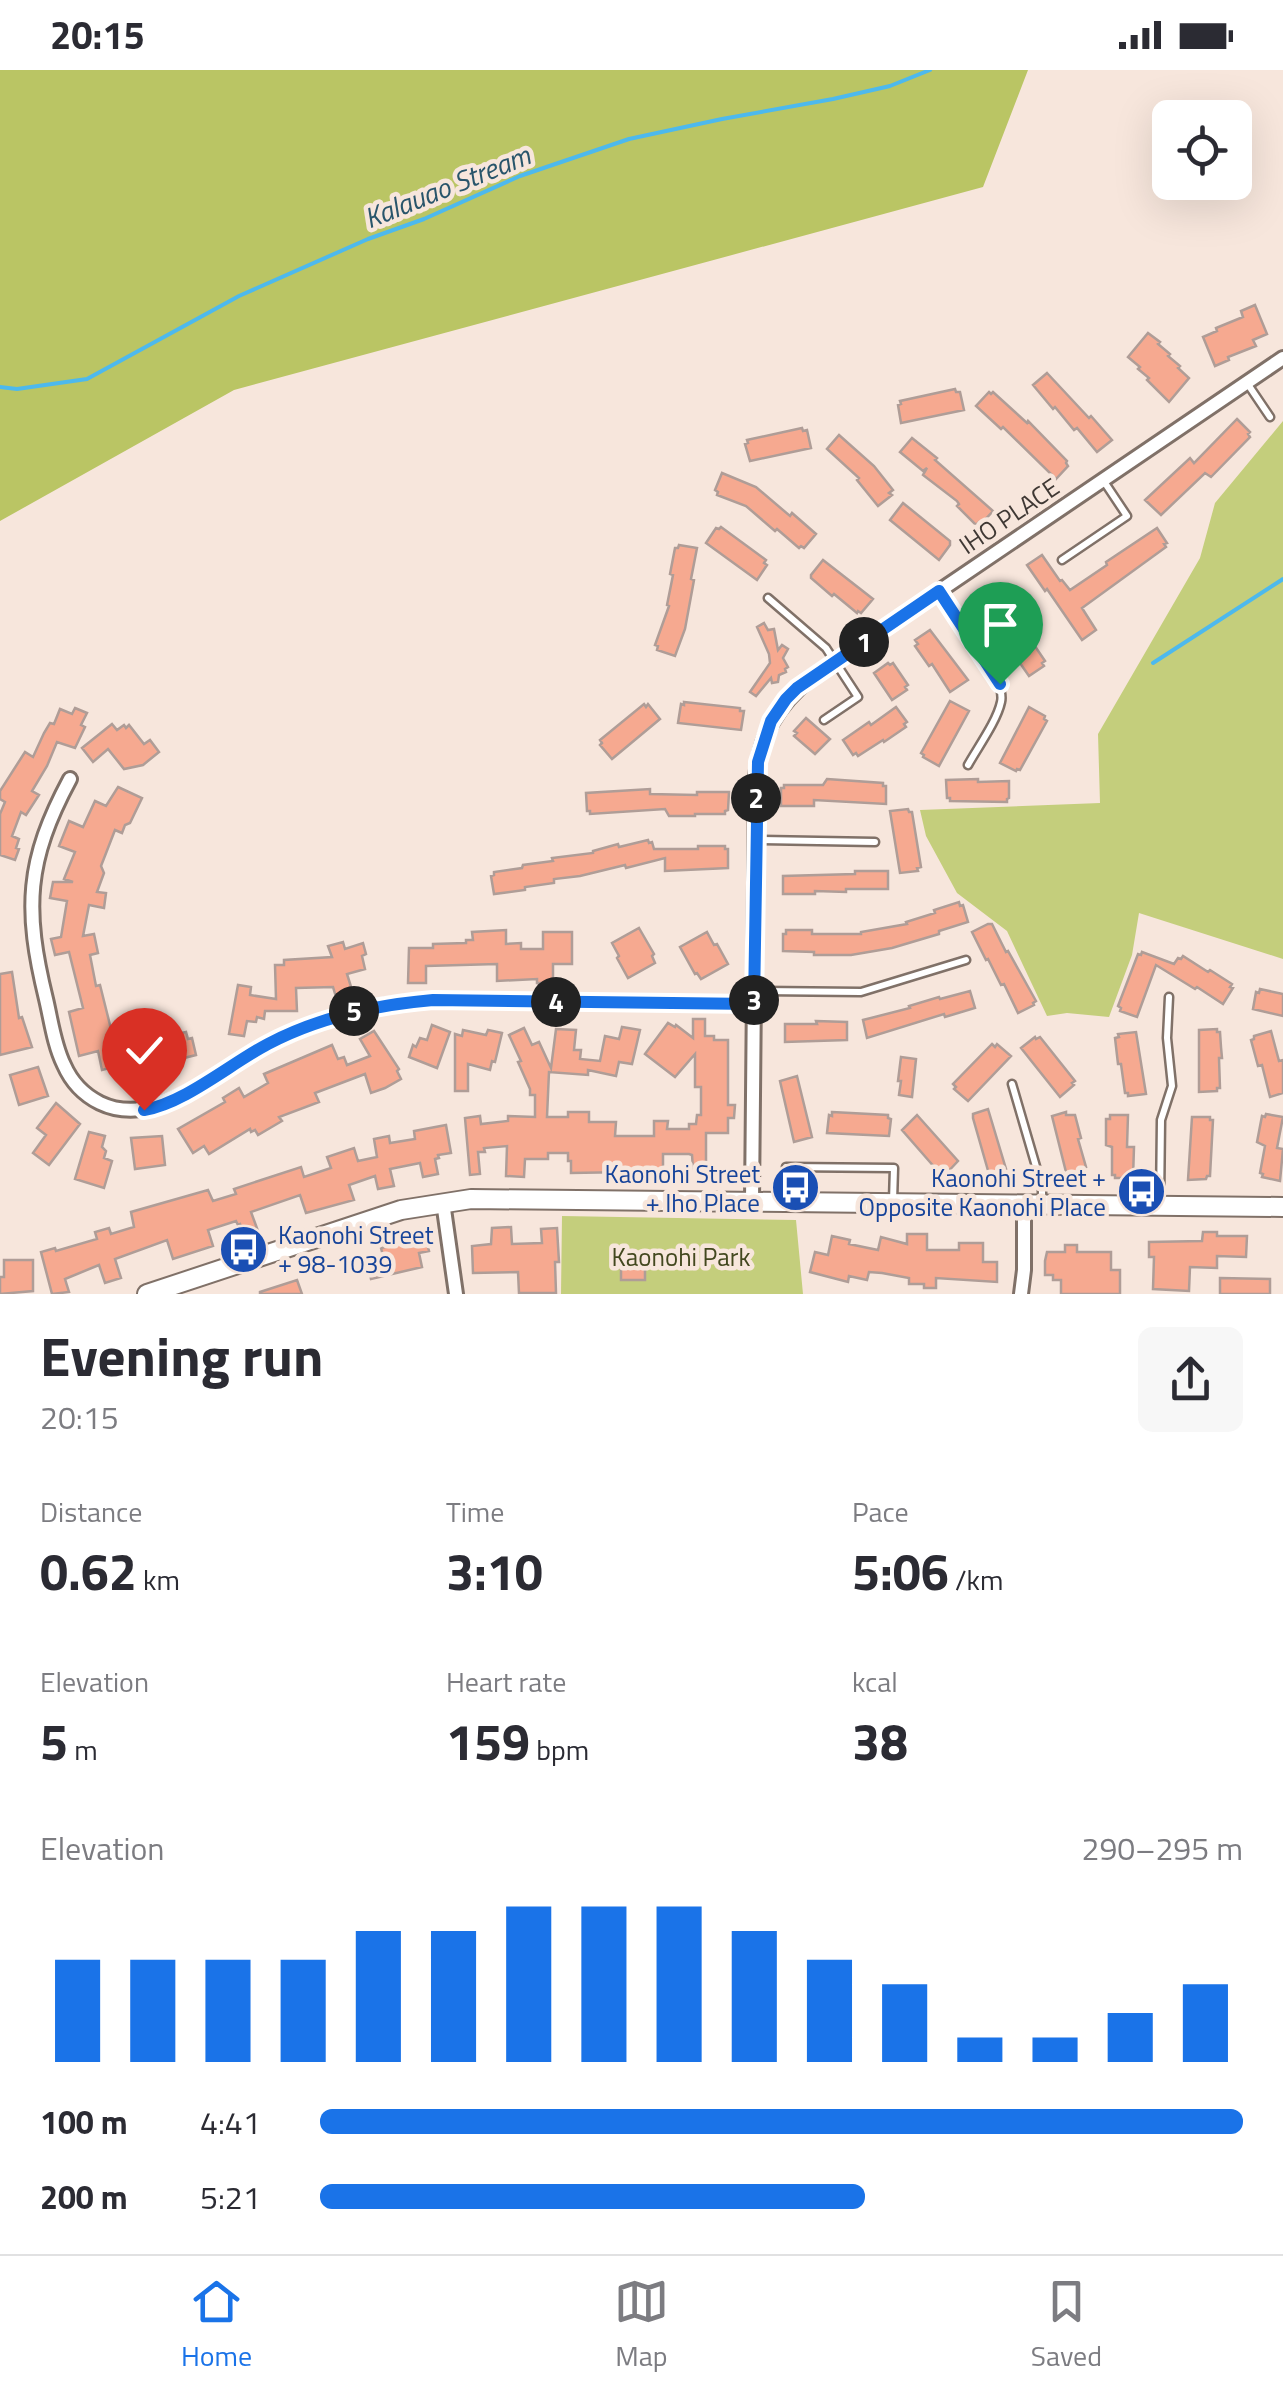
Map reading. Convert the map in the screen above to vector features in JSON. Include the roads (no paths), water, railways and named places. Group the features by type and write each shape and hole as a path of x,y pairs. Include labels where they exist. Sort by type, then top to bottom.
{"street":[{"name":"IHO PLACE","path":"752,1200 758,762 765,734 786,699 834,662 1283,358"},
{"path":"70,778 53,810 40,848 32,888 33,944 64,1065 84,1092 116,1109 154,1108 291,1033 387,1004 433,1000 754,998"},
{"path":"146,1294 380,1217 443,1202 486,1198 1283,1206"},
{"path":"443,1202 456,1294"},
{"path":"1021,1294 1034,1204"}],"lane":[{"path":"1247,382 1270,416"},
{"path":"1062,560 1127,516 1102,480"},
{"path":"939,591 995,674 1002,693 1000,709 968,765"},
{"path":"768,598 826,648 858,697 824,720"},
{"path":"756,840 875,842"},
{"path":"754,998 862,992 966,960"},
{"path":"1160,1205 1161,1120 1172,1086 1167,1038 1169,996"},
{"path":"1012,1084 1042,1187 1034,1204"},
{"path":"786,1167 894,1168 893,1202"}],"waterway":[{"name":"Kalauao Stream","path":"0,387 17,389 87,379 239,296 520,176 629,139 890,86 930,70"},
{"path":"1153,663 1283,579"}],"place":[{"name":"Kaonohi Street + Iho Place","path":"795,1188"},
{"name":"Kaonohi Street + Opposite Kaonohi Place","path":"1141,1192"},
{"name":"Kaonohi Street + 98-1039","path":"243,1249"}],"park label":[{"name":"Kaonohi Park","path":"681,1257"}]}
